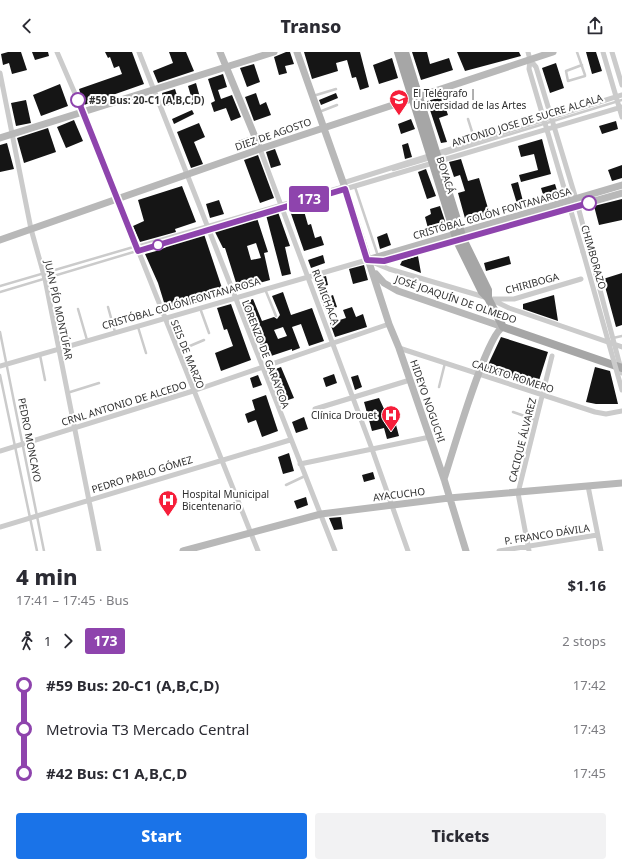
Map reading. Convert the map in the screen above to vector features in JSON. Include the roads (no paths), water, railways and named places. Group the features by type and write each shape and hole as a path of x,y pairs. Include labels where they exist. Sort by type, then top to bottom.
{"main road":[{"name":"BOYACÁ","path":"399,52 459,237 488,290 488,298 503,327"},
{"name":"BOYACÁ","path":"405,52 415,98"},
{"name":"JOSÉ JOAQUÍN DE OLMEDO","path":"503,327 622,370"}],"street":[{"name":"SEIS DE MARZO","path":"57,52 83,112 220,460 258,551"},
{"name":"LORENZO DE GARAYCOA","path":"139,52 261,367 335,551"},
{"name":"RUMICHACA","path":"220,52 282,206 408,551"},
{"path":"0,138 225,66 274,52"},
{"path":"298,52 344,186 367,260"},
{"name":"CHIMBORAZO","path":"528,52 530,60 529,70 545,124 573,204 583,252 622,390"},
{"name":"DIEZ DE AGOSTO","path":"0,240 116,198 260,149 553,52"},
{"path":"603,52 620,98 622,117"},
{"path":"612,52 622,85"},
{"name":"CHIMBORAZO","path":"530,60 536,67 573,204 622,370"},
{"name":"JUAN PÍO MONTÚFAR","path":"0,73 31,229 44,276 99,551"},
{"name":"ANTONIO JOSE DE SUCRE ALCALA","path":"344,186 552,122 620,98"},
{"name":"ANTONIO JOSE DE SUCRE ALCALA","path":"344,186 355,186 434,158 476,141 621,107"},
{"name":"CRISTÓBAL COLÓN FONTANAROSA","path":"573,204 622,185"},
{"name":"CRISTÓBAL COLÓN FONTANAROSA","path":"367,260 384,261 459,237 573,204 622,193"},
{"name":"CRISTÓBAL COLÓN FONTANAROSA","path":"0,366 378,256 459,237"},
{"name":"JOSÉ JOAQUÍN DE OLMEDO","path":"367,260 389,269 488,298 510,308 613,341 622,347"},
{"name":"JOSÉ JOAQUÍN DE OLMEDO","path":"367,260 378,278 390,288 503,327"},
{"name":"HIDEYO NOGUCHI","path":"367,260 380,292 388,324 399,348 430,437 466,551"},
{"name":"CHIRIBOGA","path":"488,298 510,300 581,279"},
{"name":"CRNL ANTONIO DE ALCEDO","path":"0,451 193,391 388,324"},
{"path":"444,479 479,374 494,336 498,330 503,327"},
{"name":"CALIXTO ROMERO","path":"399,348 595,412 606,414 622,411"},
{"name":"CACIQUE ÁLVAREZ","path":"528,549 518,493 552,356"},
{"path":"315,409 410,380"},
{"path":"300,464 430,437"},
{"name":"PEDRO PABLO GÓMEZ","path":"0,527 290,440"},
{"name":"AYACUCHO","path":"183,551 321,514 449,498 622,483"},
{"path":"588,486 600,551"},
{"name":"P. FRANCO DÁVILA","path":"499,551 528,549 597,535"}],"lane":[{"path":"577,52 582,65 585,76 568,81 566,71 582,65"},
{"path":"313,96 336,89"},
{"path":"318,112 337,105"},
{"path":"468,119 476,141"},
{"name":"ANTONIO JOSE DE SUCRE ALCALA","path":"0,286 44,276 137,249 344,186"},
{"path":"355,186 378,256"},
{"name":"ANTONIO JOSE DE SUCRE ALCALA","path":"137,249 282,206"},
{"name":"ANTONIO JOSE DE SUCRE ALCALA","path":"0,292 44,276"},
{"path":"265,289 276,316"},
{"path":"108,307 115,332"},
{"path":"200,308 210,333"},
{"path":"78,309 87,340"},
{"path":"138,326 146,354"},
{"name":"PEDRO MONCAYO","path":"0,332 44,551"},
{"path":"613,341 622,336"},
{"path":"178,352 204,340"},
{"path":"39,354 45,380"},
{"path":"439,387 445,363"},
{"name":"PEDRO MONCAYO","path":"0,375 37,551"},
{"path":"67,394 99,383"},
{"path":"513,412 536,420"},
{"path":"286,486 305,476"}],"place":[{"name":"#59 Bus: 20-C1 (A,B,C,D)","path":"78,100"},
{"name":"El Telégrafo | Universidad de las Artes","path":"399,116"},
{"name":"Clínica Drouet","path":"391,432"},
{"name":"Hospital Municipal Bicentenario","path":"168,517"}]}
